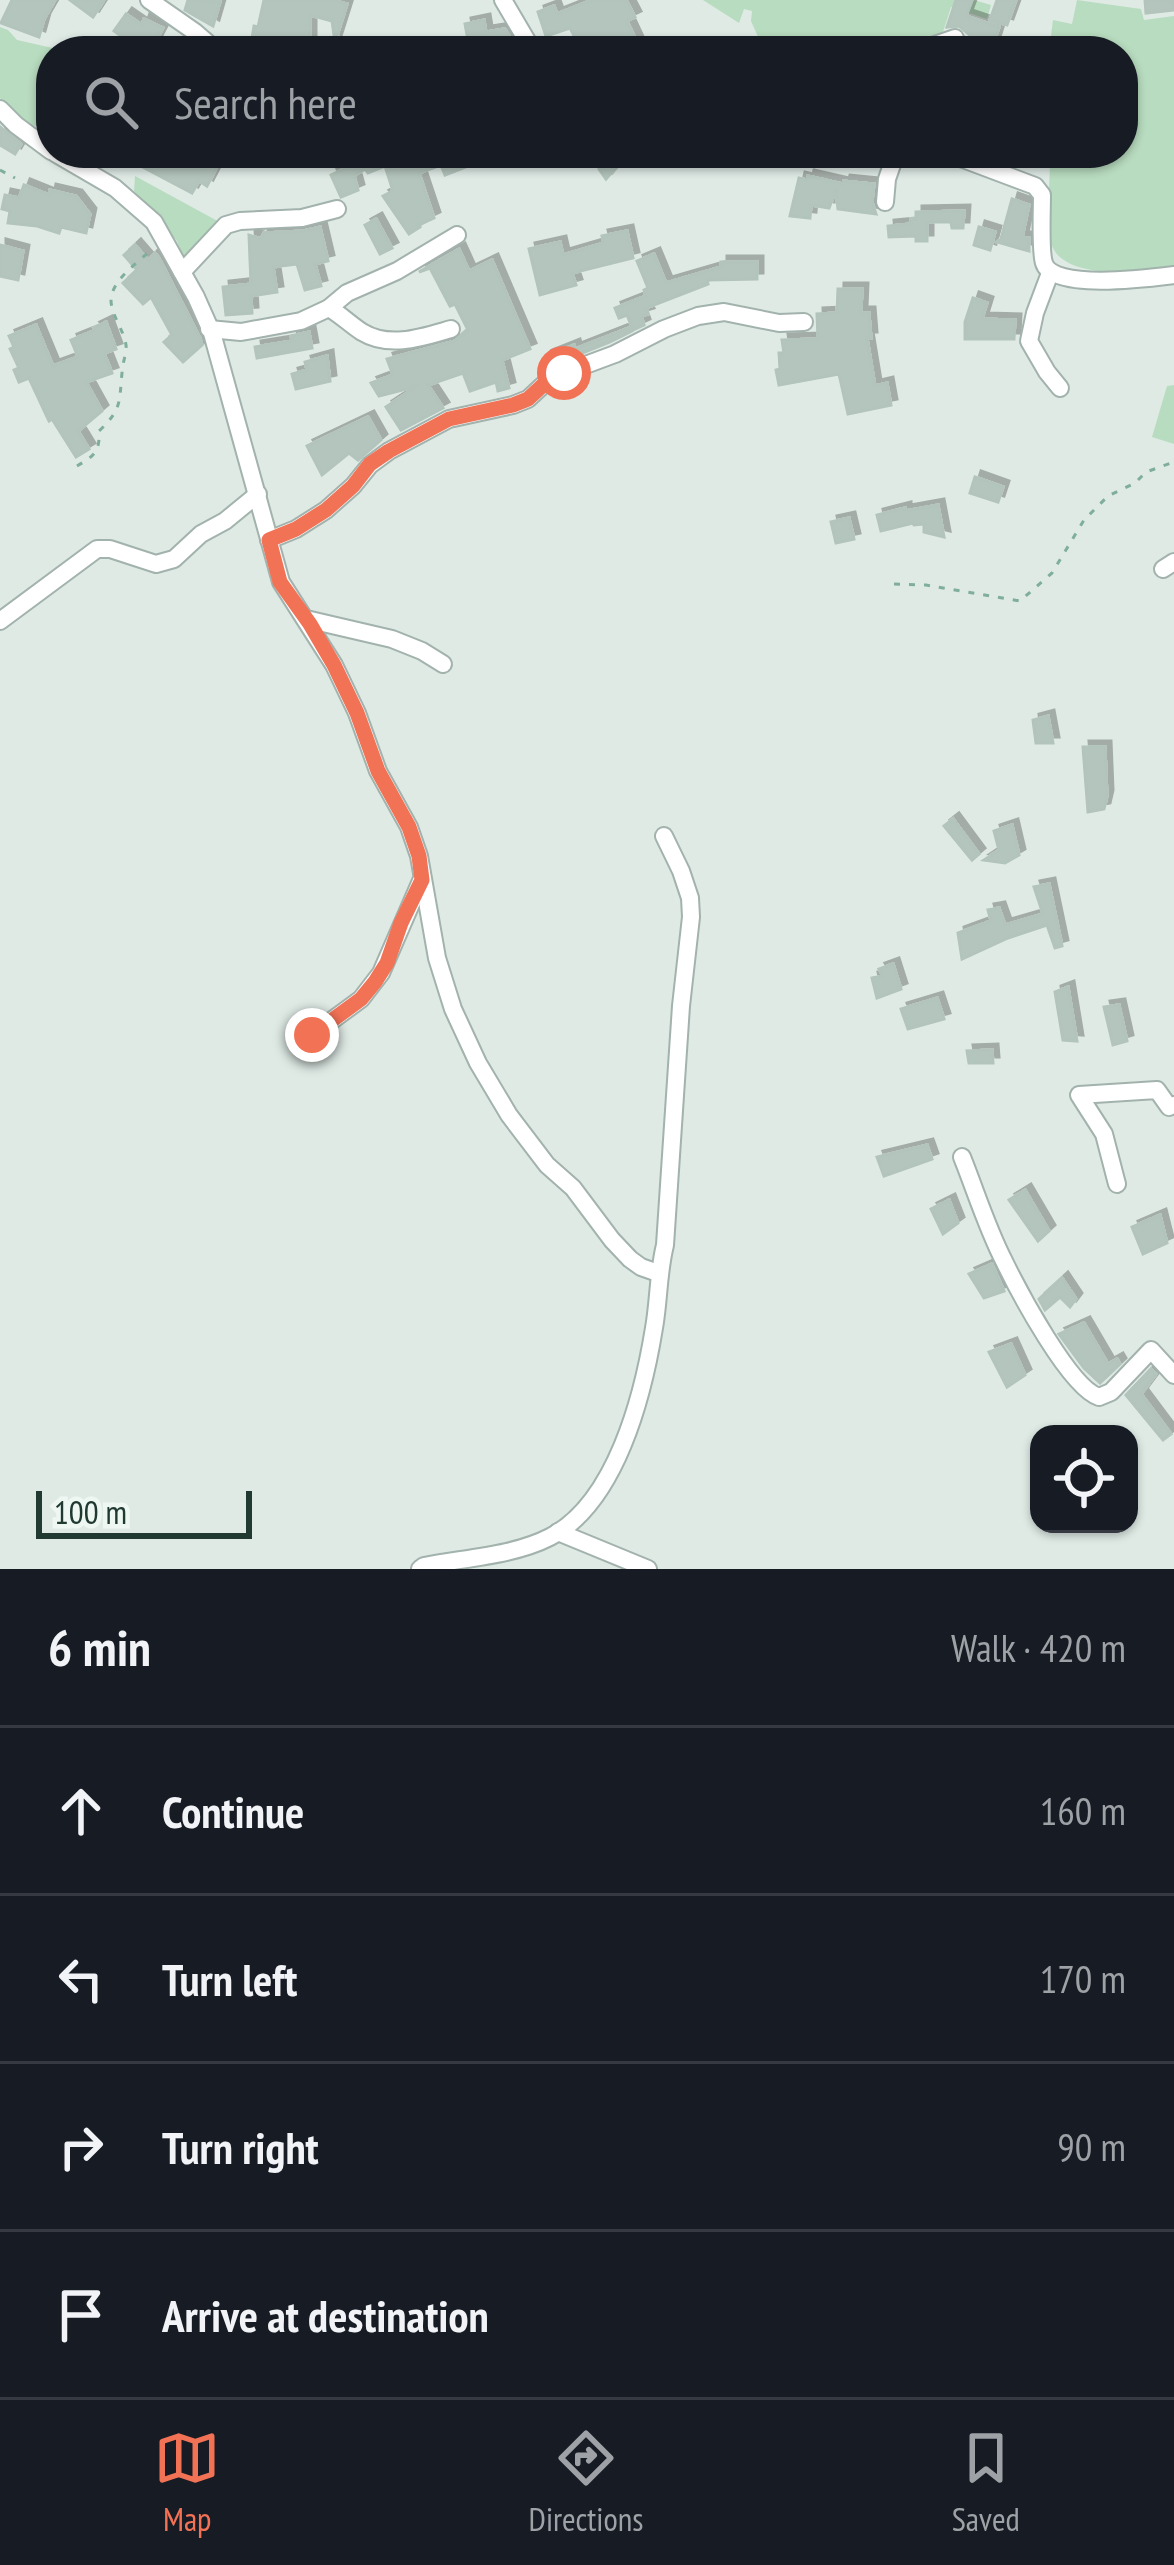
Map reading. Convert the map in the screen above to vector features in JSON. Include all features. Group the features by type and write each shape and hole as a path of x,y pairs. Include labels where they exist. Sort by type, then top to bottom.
{"street":[{"path":"149,0 199,36"},
{"path":"503,0 524,36"},
{"path":"0,109 36,140"},
{"path":"81,168 115,188 154,222 196,297 258,494 280,582 334,665 378,771 409,827 419,856 437,958 453,1009 478,1063 547,1165 573,1188 612,1240 641,1267 658,1273"},
{"path":"885,202 891,168"},
{"path":"986,168 1035,186 1042,195 1044,263 1050,273 1062,278 1133,280 1174,275"},
{"path":"182,272 226,225 302,218 337,209"},
{"path":"209,329 241,332 301,321 457,235"},
{"path":"1050,273 1029,341 1060,388"},
{"path":"329,308 382,340 414,340 452,328"},
{"path":"269,540 326,510 389,451 449,419 528,399 564,373 681,322 724,311 778,323 804,322"},
{"path":"0,621 97,549 156,564 174,559 258,494"},
{"path":"306,619 392,639 443,664"},
{"path":"420,1569 526,1546 558,1532 590,1503 614,1465 636,1409 655,1327 665,1245 692,917 681,871 664,836"},
{"path":"312,1035 361,999 375,982 422,880"},
{"path":"1117,1184 1104,1134 1079,1095 1157,1090 1169,1107 1174,1105"},
{"path":"962,1157 1003,1260 1077,1383 1099,1397 1111,1392 1151,1350 1174,1375"},
{"path":"558,1532 648,1569"}],"path":[{"path":"0,170 15,178"},
{"path":"77,466 97,454 99,431 120,405 127,346 111,301 114,291 121,278 163,238"},
{"path":"894,584 926,584 1020,601 1052,573 1084,520 1108,496 1146,472 1174,462"}],"green space":[{"path":"703,0 974,0 991,5 987,19 951,7 942,36 758,36 752,11 744,9 739,23"},
{"path":"1077,0 1141,9 1144,20 1174,16 1174,270 1092,270 1063,260 1054,250 1050,168 1138,168 1138,36 1051,36 1053,20 1072,24"},
{"path":"0,27 17,40 36,44 36,126 21,122 0,98"},
{"path":"135,176 223,224 186,264 177,241 134,191"},
{"path":"1174,385 1174,444 1152,437 1167,386"}],"building":[{"path":"12,0 55,0 39,36 1,23"},
{"path":"70,0 104,0 93,17"},
{"path":"188,0 220,2 213,26 185,10"},
{"path":"264,0 347,4 337,36 332,21 310,15 310,36 252,36 254,26 258,27"},
{"path":"592,0 626,0 635,17 627,21 634,36 574,36 570,28 546,36 538,12 554,6 557,14"},
{"path":"956,0 972,0 966,16 999,27 996,36 970,36 959,26 947,27"},
{"path":"997,0 1016,0 1007,25 990,20"},
{"path":"1145,0 1174,0 1174,10 1146,13"},
{"path":"126,14 142,25 144,19 163,28 159,36 121,36 114,31"},
{"path":"484,20 486,32 505,29 509,36 467,36 465,24"},
{"path":"0,127 21,144 15,154 0,145"},
{"path":"144,168 216,168 207,186 199,181 192,193"},
{"path":"346,168 380,168 354,176 358,190 341,197 331,175"},
{"path":"386,168 433,168 419,173 434,218 409,234 383,196 393,191"},
{"path":"600,168 615,168 606,179"},
{"path":"808,176 843,184 874,184 876,214 838,209 836,190 829,208 811,205 810,218 790,216 799,178 807,180"},
{"path":"24,185 49,195 50,190 76,196 90,214 86,233 8,223 10,211 2,209 5,195 19,198"},
{"path":"1012,199 1029,205 1022,238 1029,238 1029,251 997,242"},
{"path":"964,211 963,228 952,228 951,222 927,222 927,241 916,241 916,236 889,237 888,226 910,224 916,212"},
{"path":"376,219 392,248 380,254 365,225"},
{"path":"320,227 328,261 315,264 321,286 305,290 297,264 273,267 277,292 251,296 252,313 226,315 223,287 251,284 249,235 261,239 264,233"},
{"path":"979,227 995,232 990,250 974,245"},
{"path":"627,231 633,258 572,273 576,285 540,295 529,249 560,242 563,255 604,243 602,236"},
{"path":"0,245 23,251 18,280 0,276"},
{"path":"135,245 148,260 155,253 159,258 200,338 202,345 183,362 164,342 172,335 151,297 143,304 123,283 137,270 124,255"},
{"path":"459,249 469,271 492,260 530,349 502,360 509,388 498,391 496,382 470,391 463,373 428,385 443,408 401,430 386,407 418,386 379,396 371,383 393,375 387,359 455,341 468,330 430,268 419,272"},
{"path":"654,254 666,283 721,267 721,262 757,262 757,279 707,280 708,284 646,308 648,314 641,316 644,325 633,330 627,315 619,318 615,308 646,296 648,288 637,261"},
{"path":"838,289 862,289 861,313 869,313 871,338 867,338 875,386 887,383 891,405 848,414 839,374 779,385 776,370 780,369 779,353 784,353 782,340 818,339 817,314 837,313"},
{"path":"973,298 987,303 982,319 1015,320 1014,339 965,339"},
{"path":"106,322 116,349 104,353 112,373 86,382 102,411 78,431 89,449 76,457 52,419 49,421 29,378 19,382 9,336 36,325 53,366 78,357 71,340"},
{"path":"631,327 632,331 610,342 550,366 546,356"},
{"path":"309,332 312,348 257,358 255,347 292,341 291,336"},
{"path":"327,356 330,381 296,389 292,374 307,370 305,362"},
{"path":"368,417 381,440 358,460 349,453 322,475 307,446"},
{"path":"975,477 1003,487 998,502 970,493"},
{"path":"938,505 944,537 924,532 924,524 881,531 877,515"},
{"path":"849,518 854,539 836,543 831,522"},
{"path":"1048,716 1053,743 1036,743 1033,720"},
{"path":"1083,747 1105,747 1104,809 1088,812"},
{"path":"953,819 979,854 972,860 944,826"},
{"path":"1012,825 1019,855 1005,863 984,860 999,850 994,831"},
{"path":"1049,884 1062,946 1055,948 1047,925 962,959 958,933 991,921 988,910 999,908 1005,925 1043,914 1034,887"},
{"path":"893,964 901,989 877,998 872,978 883,976 879,969"},
{"path":"1068,987 1077,1041 1063,1040 1055,992"},
{"path":"937,998 944,1019 908,1029 901,1009"},
{"path":"1119,1005 1127,1041 1113,1045 1104,1007"},
{"path":"992,1050 993,1063 969,1063 967,1051"},
{"path":"927,1145 932,1159 884,1176 877,1157"},
{"path":"1025,1190 1049,1231 1038,1241 1009,1200"},
{"path":"949,1200 958,1223 943,1234 931,1209"},
{"path":"1160,1215 1167,1243 1143,1254 1132,1227"},
{"path":"992,1264 1004,1291 984,1298 969,1274"},
{"path":"1062,1278 1076,1299 1070,1307 1060,1297 1045,1310 1039,1299"},
{"path":"1084,1323 1108,1364 1117,1359 1120,1364 1100,1383 1059,1334"},
{"path":"1011,1344 1025,1375 1007,1387 989,1352"},
{"path":"1151,1369 1156,1374 1141,1394 1171,1434 1163,1440 1126,1395"}],"route":[{"path":"312,1035 361,999 375,982 422,880 409,827 378,771 334,665 280,582 269,540 326,510 389,451 449,419 528,399 564,373"}]}
